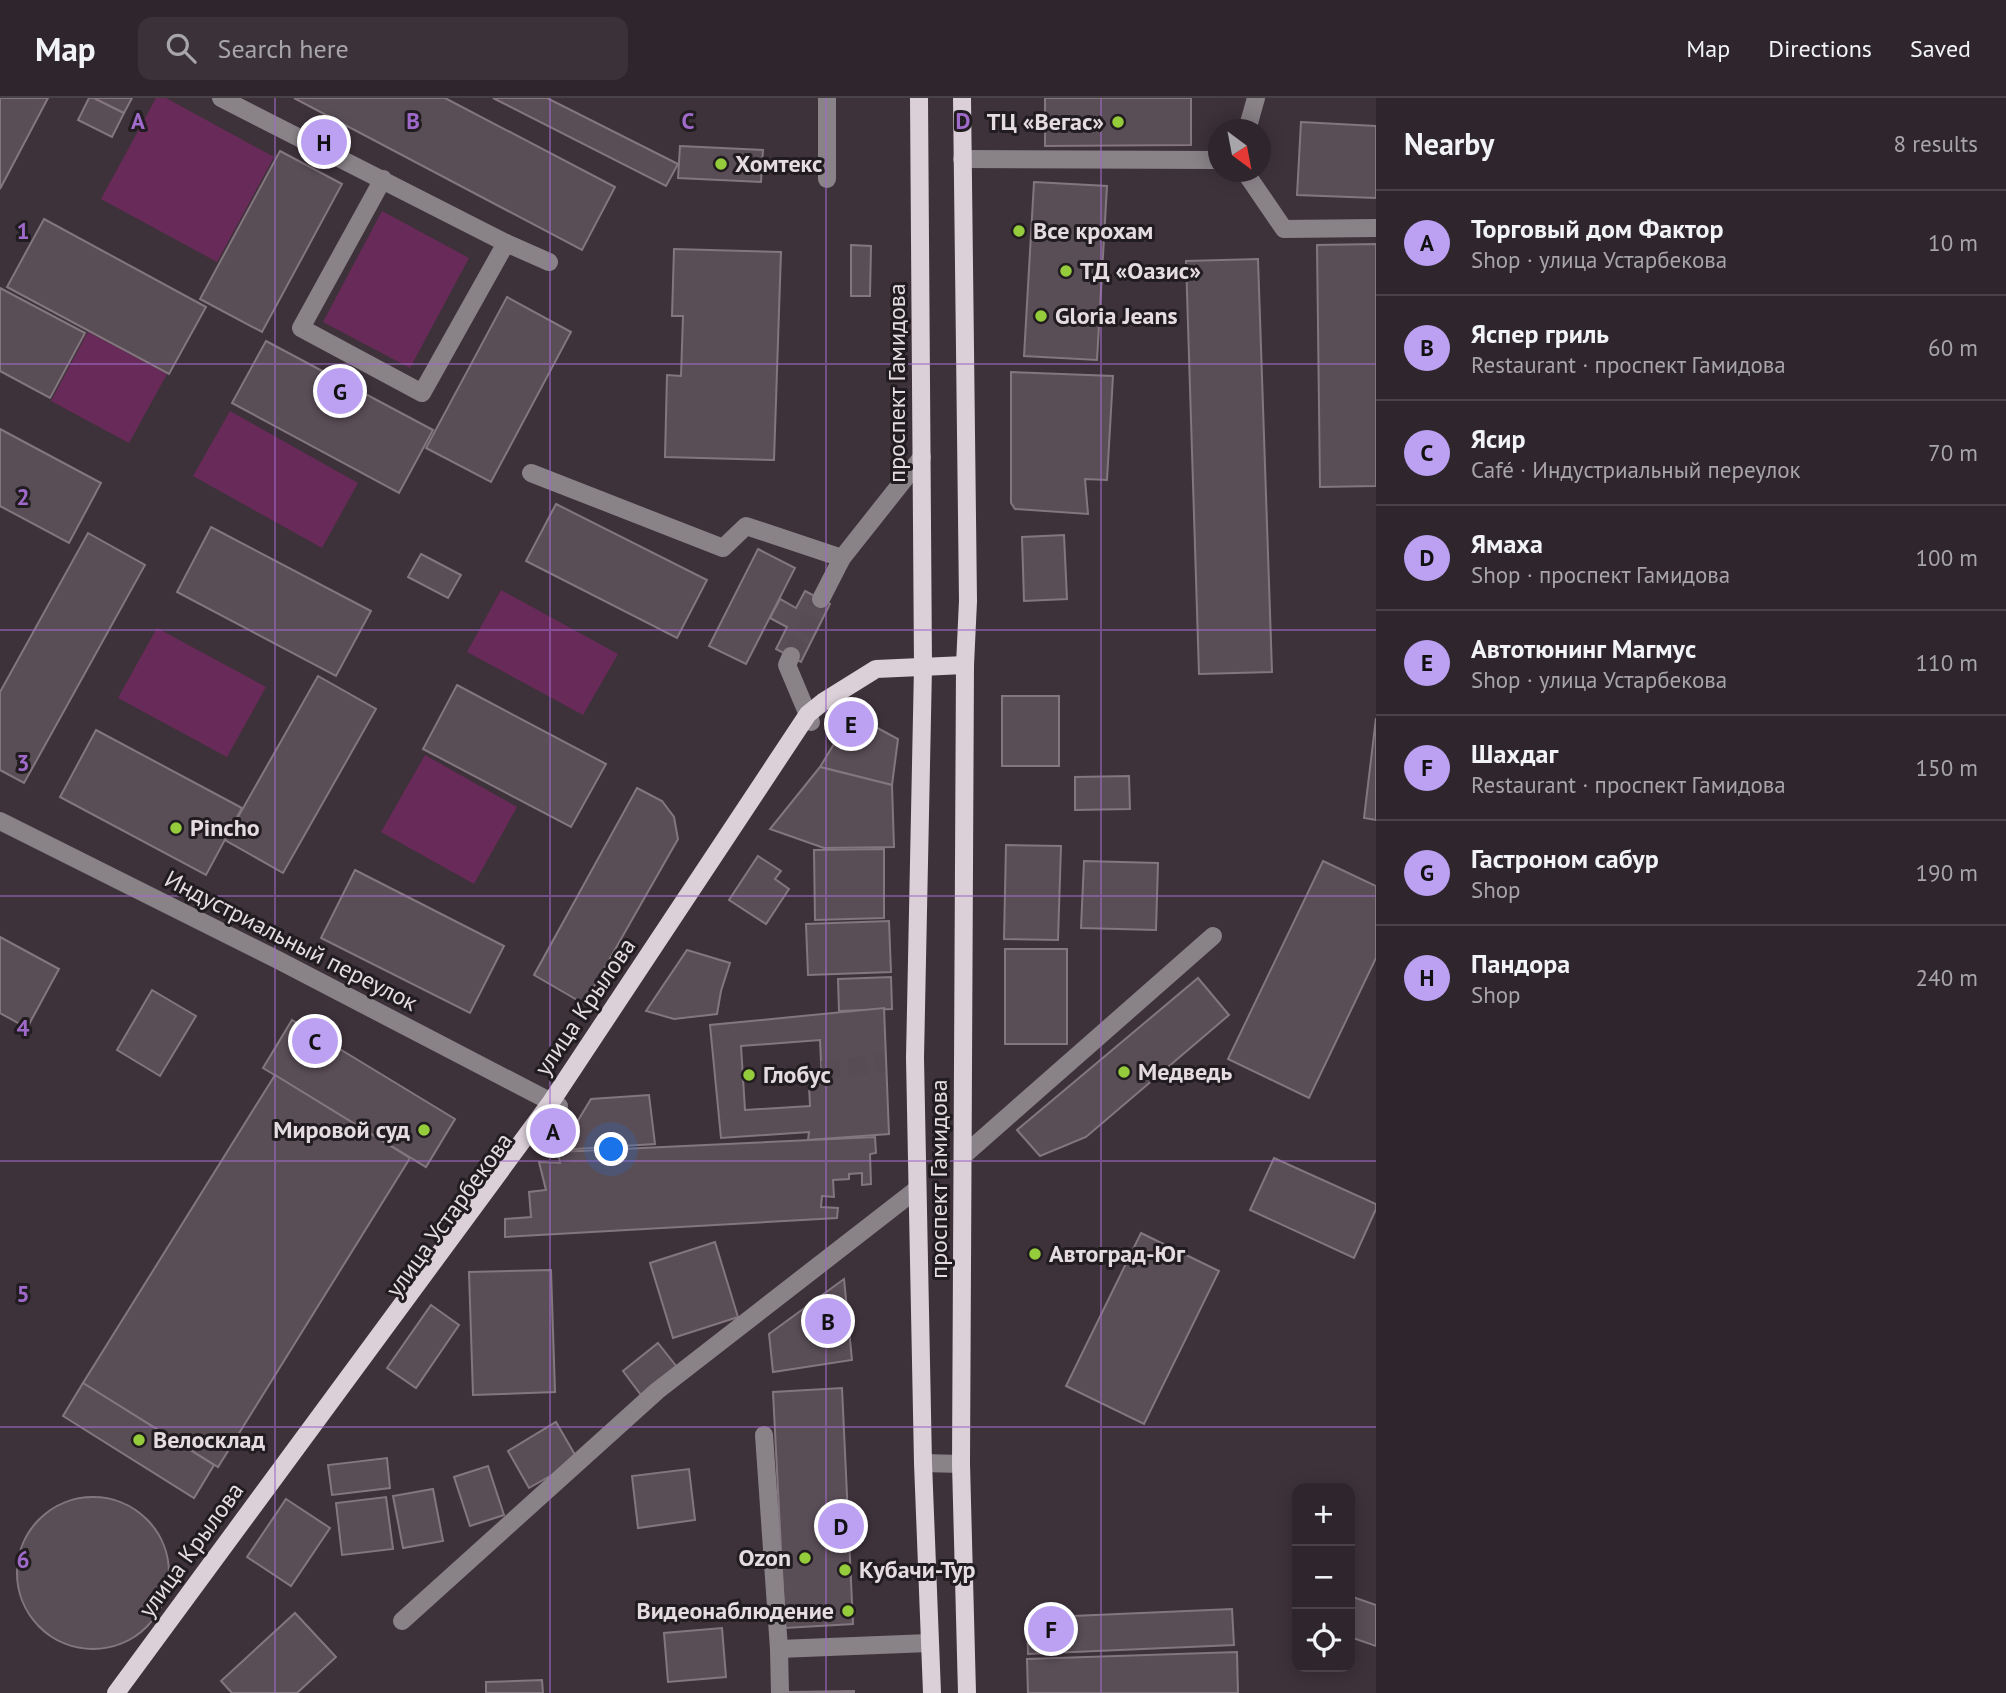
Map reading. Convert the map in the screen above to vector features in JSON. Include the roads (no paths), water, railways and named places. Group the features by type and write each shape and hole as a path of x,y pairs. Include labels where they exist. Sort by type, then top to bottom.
{"main road":[{"name":"проспект Гамидова","path":"919,98 923,670 915,1058 923,1463 932,1693"},
{"name":"проспект Гамидова","path":"962,98 968,601 965,669 961,1464 967,1693"},
{"name":"улица Крылова","path":"116,1693 555,1104 822,702 876,669 923,670"},
{"path":"923,670 965,669"},
{"name":"улица Устарбекова","path":"130,1693 555,1104"}],"street":[{"path":"221,98 383,178 506,243 549,262"},
{"path":"827,98 827,179"},
{"path":"1250,119 1256,98"},
{"path":"962,159 1208,160"},
{"path":"383,178 301,328 422,393 506,243"},
{"path":"1252,182 1284,229 1376,228"},
{"path":"821,599 842,558 922,457"},
{"path":"531,473 723,548 746,526 842,558"},
{"path":"791,656 786,665 810,718"},
{"name":"Индустриальный переулок","path":"0,821 278,960 555,1104"},
{"path":"963,1156 1213,936"},
{"path":"402,1621 657,1391 917,1189"},
{"path":"764,1435 780,1693"},
{"path":"923,1463 961,1464"},
{"path":"779,1649 929,1643"}],"tunnel":[{"path":"791,656 821,599"},
{"path":"822,1070 884,1063"}],"place":[{"name":"ТЦ «Вегас»","path":"1118,122"},
{"name":"Пандора","path":"324,142"},
{"name":"Хомтекс","path":"721,164"},
{"name":"Все крохам","path":"1019,231"},
{"name":"ТД «Оазис»","path":"1066,271"},
{"name":"Gloria Jeans","path":"1041,316"},
{"name":"Гастроном сабур","path":"340,391"},
{"name":"Автотюнинг Магмус","path":"851,724"},
{"name":"Pincho","path":"176,828"},
{"name":"Ясир","path":"315,1041"},
{"name":"Медведь","path":"1124,1072"},
{"name":"Глобус","path":"749,1075"},
{"name":"Мировой суд","path":"424,1130"},
{"name":"Торговый дом Фактор","path":"553,1131"},
{"name":"Автоград-Юг","path":"1035,1254"},
{"name":"Яспер гриль","path":"828,1321"},
{"name":"Велосклад","path":"139,1440"},
{"name":"Ямаха","path":"841,1526"},
{"name":"Ozon","path":"805,1558"},
{"name":"Кубачи-Тур","path":"845,1570"},
{"name":"Видеонаблюдение","path":"848,1611"},
{"name":"Шахдаг","path":"1051,1629"}]}
